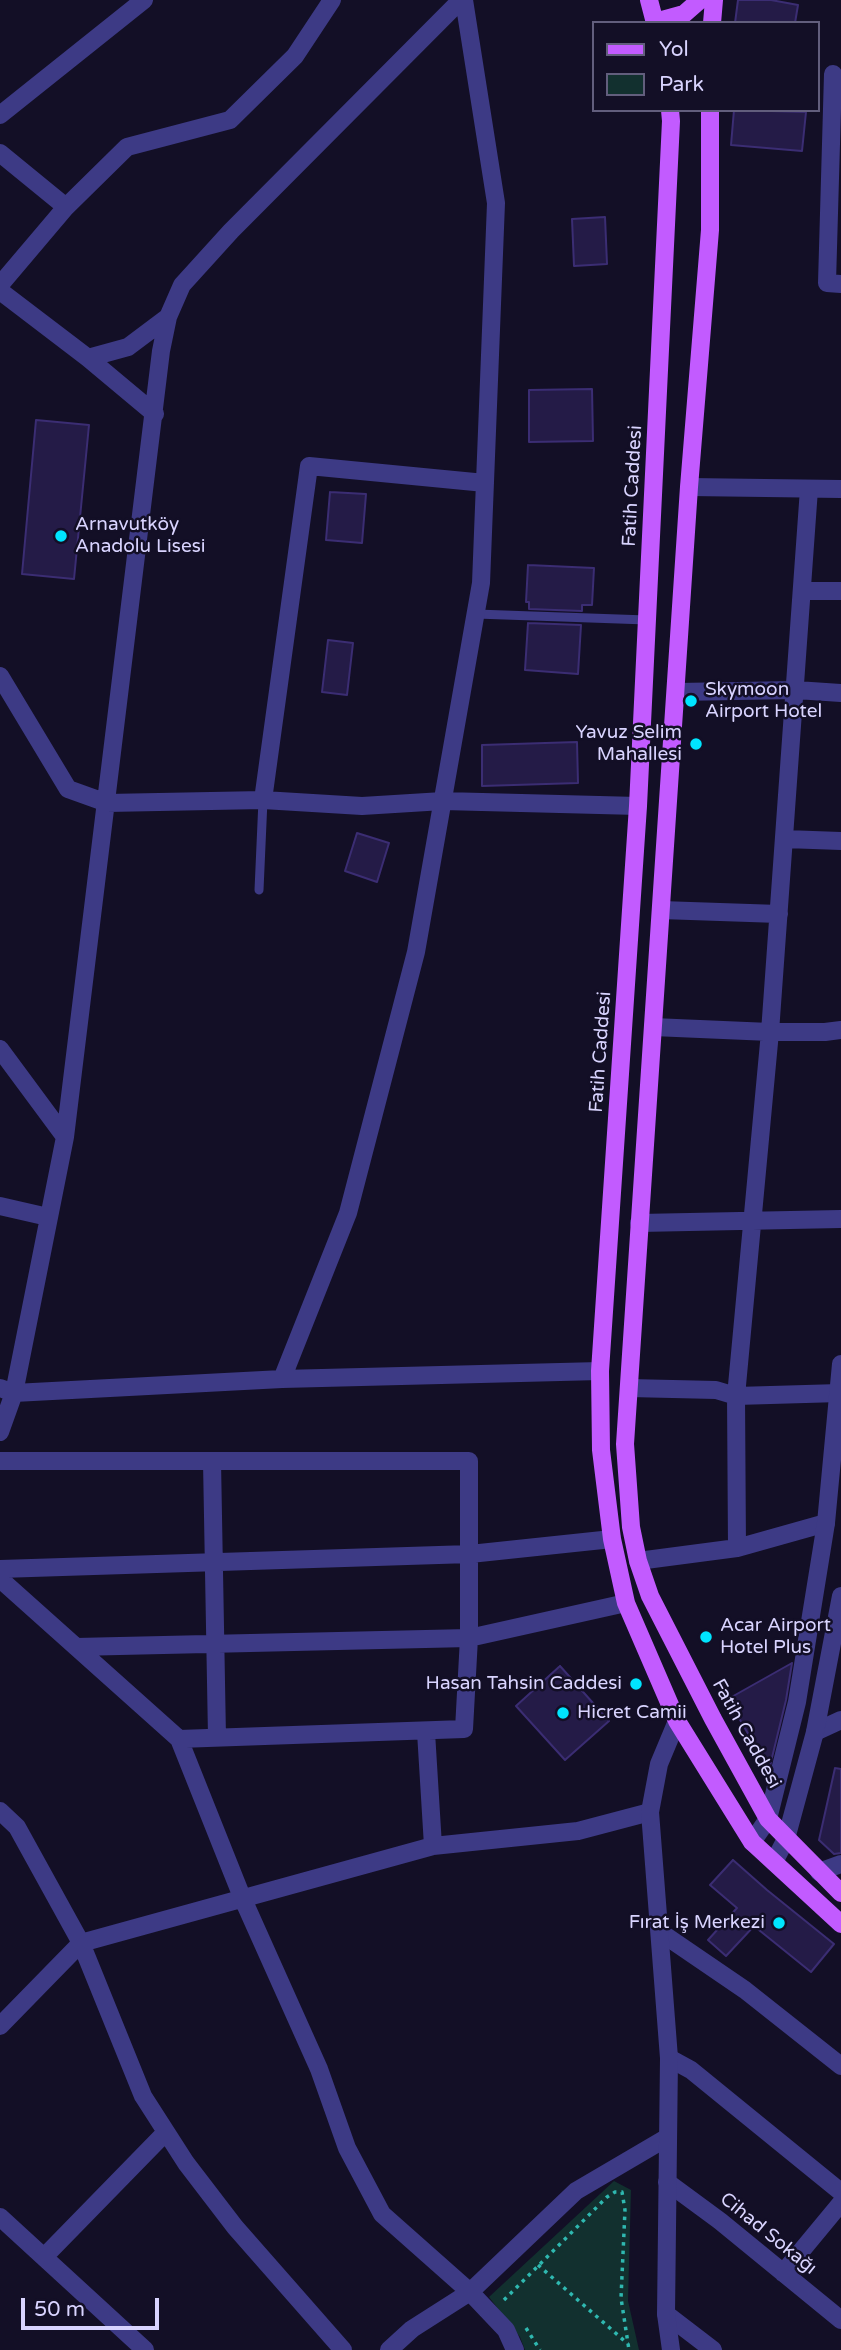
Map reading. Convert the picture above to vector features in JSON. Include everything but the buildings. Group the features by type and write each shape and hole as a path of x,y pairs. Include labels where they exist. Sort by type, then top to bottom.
{"main road":[{"path":"649,0 655,21"},
{"path":"659,21 684,14 699,0"},
{"path":"712,21 714,0"},
{"name":"Fatih Caddesi","path":"670,112 638,806 600,1371 601,1450 612,1539 625,1603 677,1721 752,1842 841,1923"},
{"name":"Fatih Caddesi","path":"710,112 709,230 625,1444 631,1527 638,1561 650,1596 712,1718 768,1819 841,1893"}],"street":[{"path":"0,115 144,0"},
{"path":"155,414 0,288 66,208 127,147 230,120 295,56 332,0"},
{"path":"0,1432 65,1137 161,351 168,317 182,285 231,231 463,0"},
{"path":"282,1379 348,1213 416,952 481,583 496,203 463,0"},
{"path":"831,74 827,283 841,284"},
{"path":"0,153 66,208"},
{"path":"88,358 128,347 168,317"},
{"path":"263,800 309,466 485,482"},
{"path":"690,487 841,489"},
{"path":"737,1548 736,1396 770,1032 809,489"},
{"path":"803,591 841,592"},
{"path":"0,676 68,789 107,803 263,800 362,806 443,801 638,806"},
{"path":"677,692 796,690 841,693"},
{"path":"785,838 841,841"},
{"path":"661,910 779,914"},
{"path":"653,1027 770,1032 841,1030"},
{"path":"0,1049 65,1137"},
{"path":"0,1206 48,1217"},
{"path":"639,1223 841,1220"},
{"path":"752,1842 768,1819 797,1702 827,1523 841,1364"},
{"path":"7,1391 282,1379 600,1371"},
{"path":"629,1388 716,1390 736,1396 839,1393"},
{"path":"0,1461 469,1461 469,1638 464,1730 179,1738"},
{"path":"212,1461 217,1737"},
{"path":"638,1561 737,1548 827,1523"},
{"path":"0,1569 470,1554 612,1539"},
{"path":"0,1579 179,1738 242,1897 319,2069 347,2148 382,2214 470,2292 506,2330 515,2350"},
{"path":"774,1862 786,1839 815,1732 841,1596"},
{"path":"75,1647 469,1638 625,1603"},
{"path":"815,1732 841,1720"},
{"path":"671,2350 666,2314 669,2058 650,1812 659,1763 677,1721"},
{"path":"426,1732 433,1846"},
{"path":"0,1811 17,1827 81,1942 143,2096 186,2163 235,2227 343,2350"},
{"path":"0,2026 81,1942 433,1846 578,1831 650,1812"},
{"path":"819,1872 841,1864"},
{"path":"660,1932 746,1990 841,2066"},
{"path":"669,2058 691,2070 841,2192"},
{"path":"44,2258 166,2132"},
{"path":"389,2350 412,2329 470,2292 576,2191 668,2137"},
{"name":"Cihad Sokağı","path":"667,2182 720,2221 841,2320"},
{"path":"783,2273 841,2203"},
{"path":"0,2217 145,2350"},
{"path":"666,2314 713,2350"}],"lane":[{"path":"476,614 647,620"},
{"path":"259,890 263,800"}],"path":[{"path":"510,2308 503,2299 607,2197 615,2192 622,2192 625,2210 621,2298 629,2350"},
{"path":"538,2265 628,2344"},
{"path":"525,2326 540,2350"}],"green space":[{"path":"614,2181 631,2190 628,2301 639,2350 525,2350 520,2337 489,2297"}],"place":[{"name":"Arnavutköy Anadolu Lisesi","path":"61,536"},
{"name":"Skymoon Airport Hotel","path":"691,701"},
{"name":"Yavuz Selim Mahallesi","path":"696,744"},
{"name":"Acar Airport Hotel Plus","path":"706,1637"},
{"name":"Hasan Tahsin Caddesi","path":"636,1684"},
{"name":"Hicret Camii","path":"563,1713"},
{"name":"Fırat İş Merkezi","path":"779,1923"}]}
